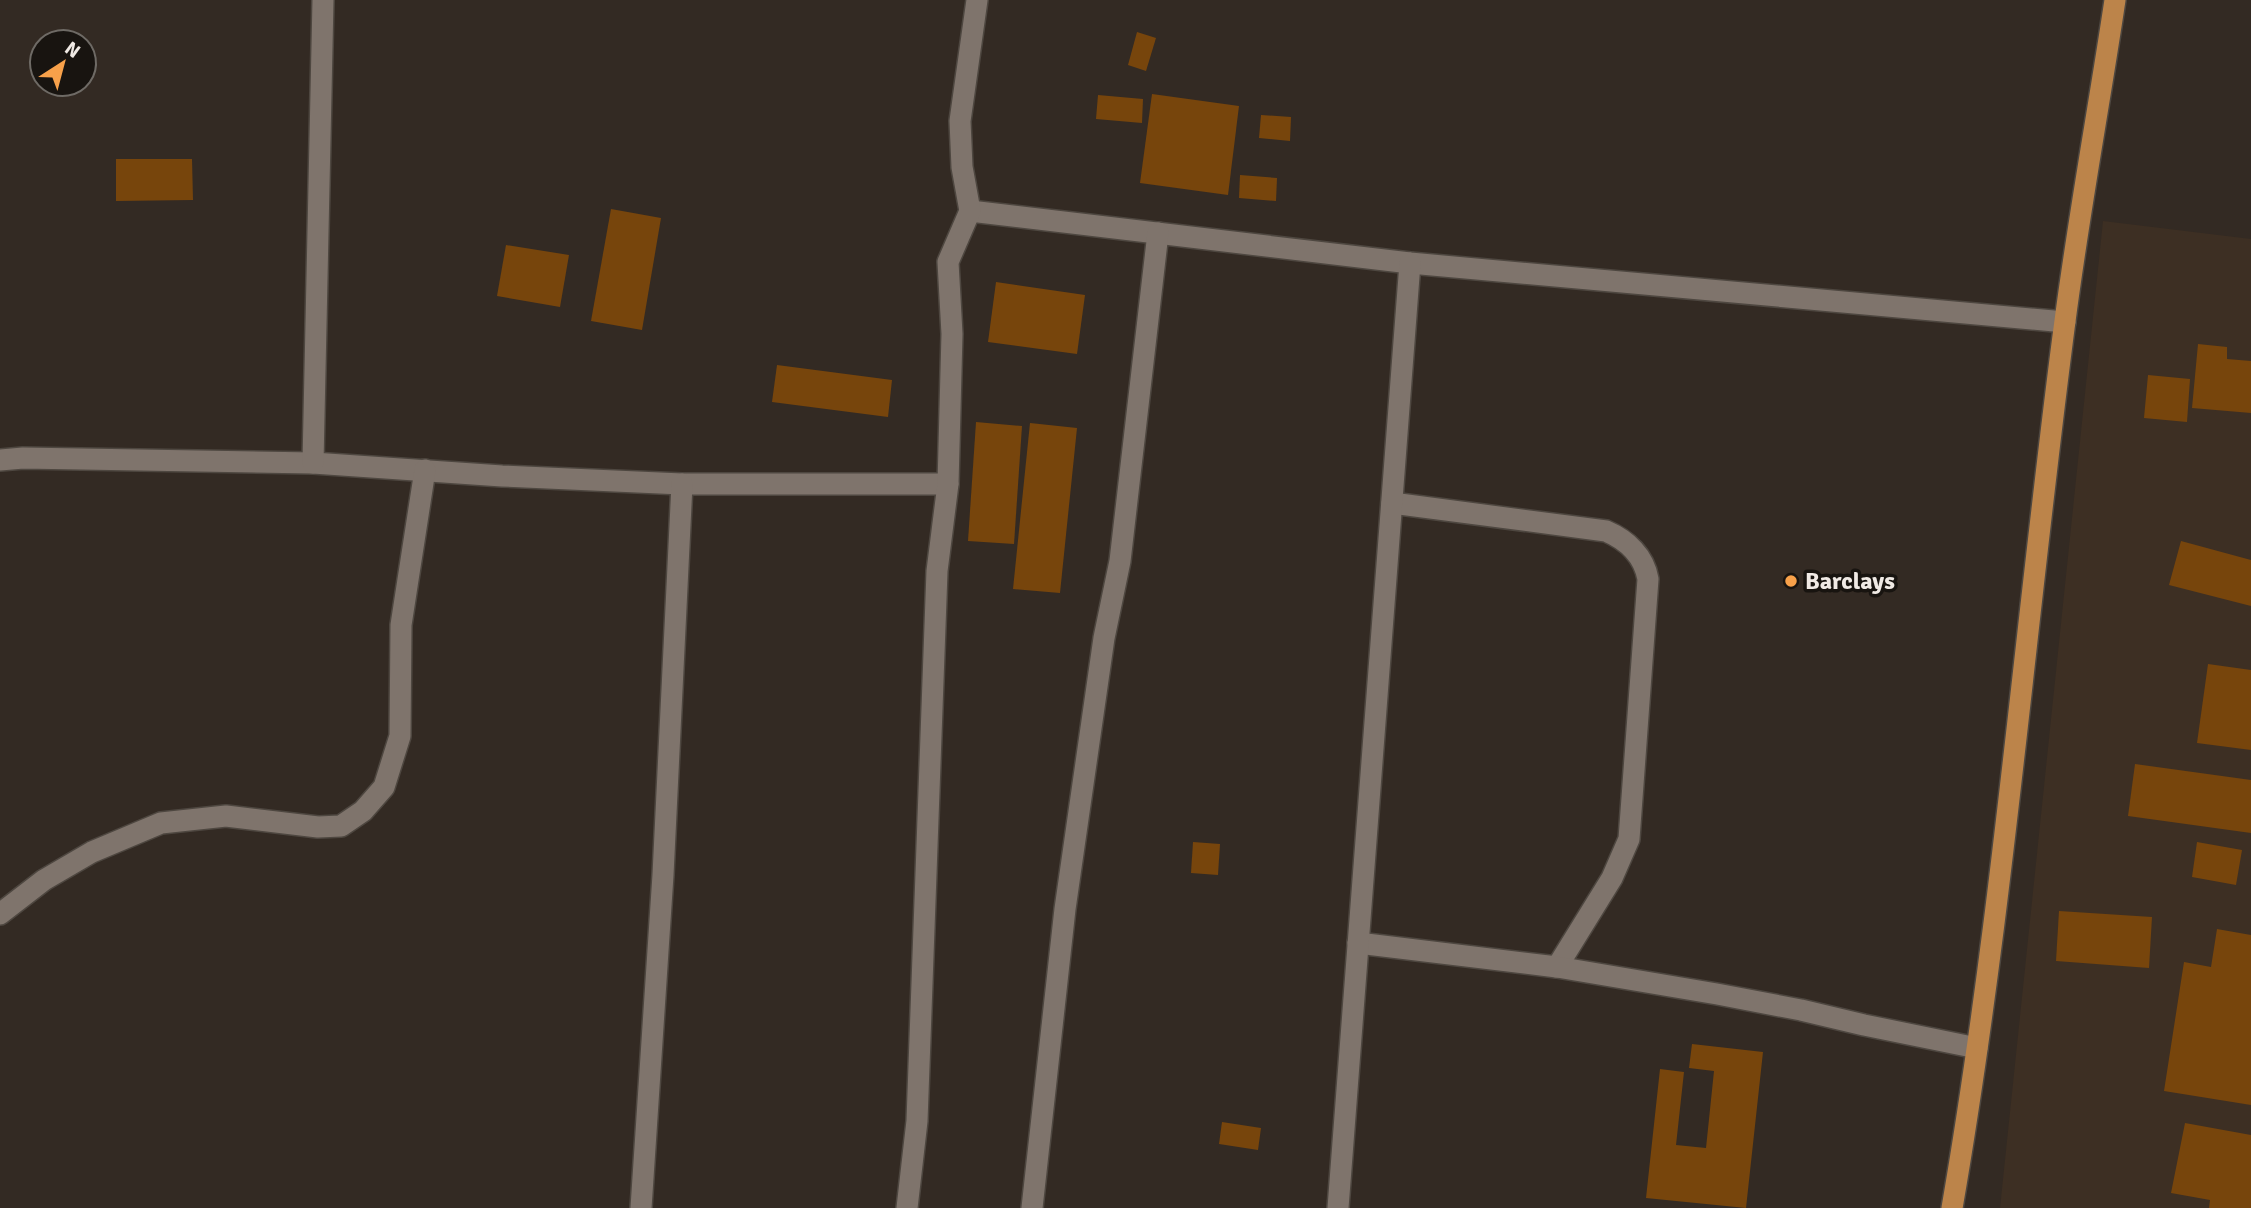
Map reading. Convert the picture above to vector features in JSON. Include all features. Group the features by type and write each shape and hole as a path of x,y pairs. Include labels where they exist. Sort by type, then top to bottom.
{"main road":[{"path":"1952,1208 1977,1048 2008,815 2065,322 2115,0"}],"street":[{"path":"313,463 323,0"},
{"path":"907,1208 917,1121 937,571 948,484 952,334 948,262 970,211 962,167 960,121 977,0"},
{"path":"970,211 1410,263 2065,322"},
{"path":"1032,1208 1065,909 1104,638 1120,561 1158,233"},
{"path":"1338,1208 1410,263"},
{"path":"0,460 23,458 313,463 502,476 682,484 948,484"},
{"path":"0,915 44,880 92,852 161,823 226,816 318,827 341,825 363,811 384,787 400,736 401,625 425,470"},
{"path":"641,1208 663,875 682,484"},
{"path":"1392,503 1606,531 1621,537 1645,566 1648,579 1629,839 1612,878 1557,967"},
{"path":"1358,943 1557,967 1801,1010 1977,1048"}],"shaded area":[{"path":"2103,221 2251,239 2251,1208 2000,1208"}],"building":[{"path":"1137,32 1156,38 1146,71 1128,65"},
{"path":"1152,94 1239,106 1228,195 1140,183"},
{"path":"1098,95 1143,99 1142,123 1096,119"},
{"path":"1261,115 1291,117 1290,141 1259,138"},
{"path":"116,159 192,159 193,200 116,201"},
{"path":"1240,175 1277,178 1276,201 1239,198"},
{"path":"611,209 661,218 642,330 591,321"},
{"path":"506,245 569,255 560,307 497,296"},
{"path":"996,282 1085,295 1077,354 988,342"},
{"path":"2198,344 2227,347 2227,359 2251,361 2251,413 2192,408"},
{"path":"777,365 892,380 888,417 772,402"},
{"path":"2148,375 2190,379 2187,422 2144,418"},
{"path":"976,422 1022,426 1014,544 968,541"},
{"path":"1030,423 1077,428 1060,593 1013,589"},
{"path":"2181,541 2251,560 2251,606 2169,585"},
{"path":"2208,664 2251,670 2251,750 2197,743"},
{"path":"2135,764 2251,780 2251,833 2128,816"},
{"path":"1193,842 1220,844 1218,875 1191,873"},
{"path":"2197,842 2242,850 2236,885 2192,877"},
{"path":"2059,911 2152,917 2149,968 2056,961"},
{"path":"2217,929 2251,935 2251,1105 2164,1091 2184,962 2211,967"},
{"path":"1692,1044 1763,1052 1746,1208 1646,1198 1660,1069 1684,1072 1676,1145 1706,1148 1714,1071 1689,1068"},
{"path":"1222,1122 1261,1128 1258,1150 1219,1144"},
{"path":"2185,1123 2251,1135 2251,1208 2209,1208 2210,1200 2171,1193"}],"place":[{"name":"Barclays","path":"1791,581"}]}
